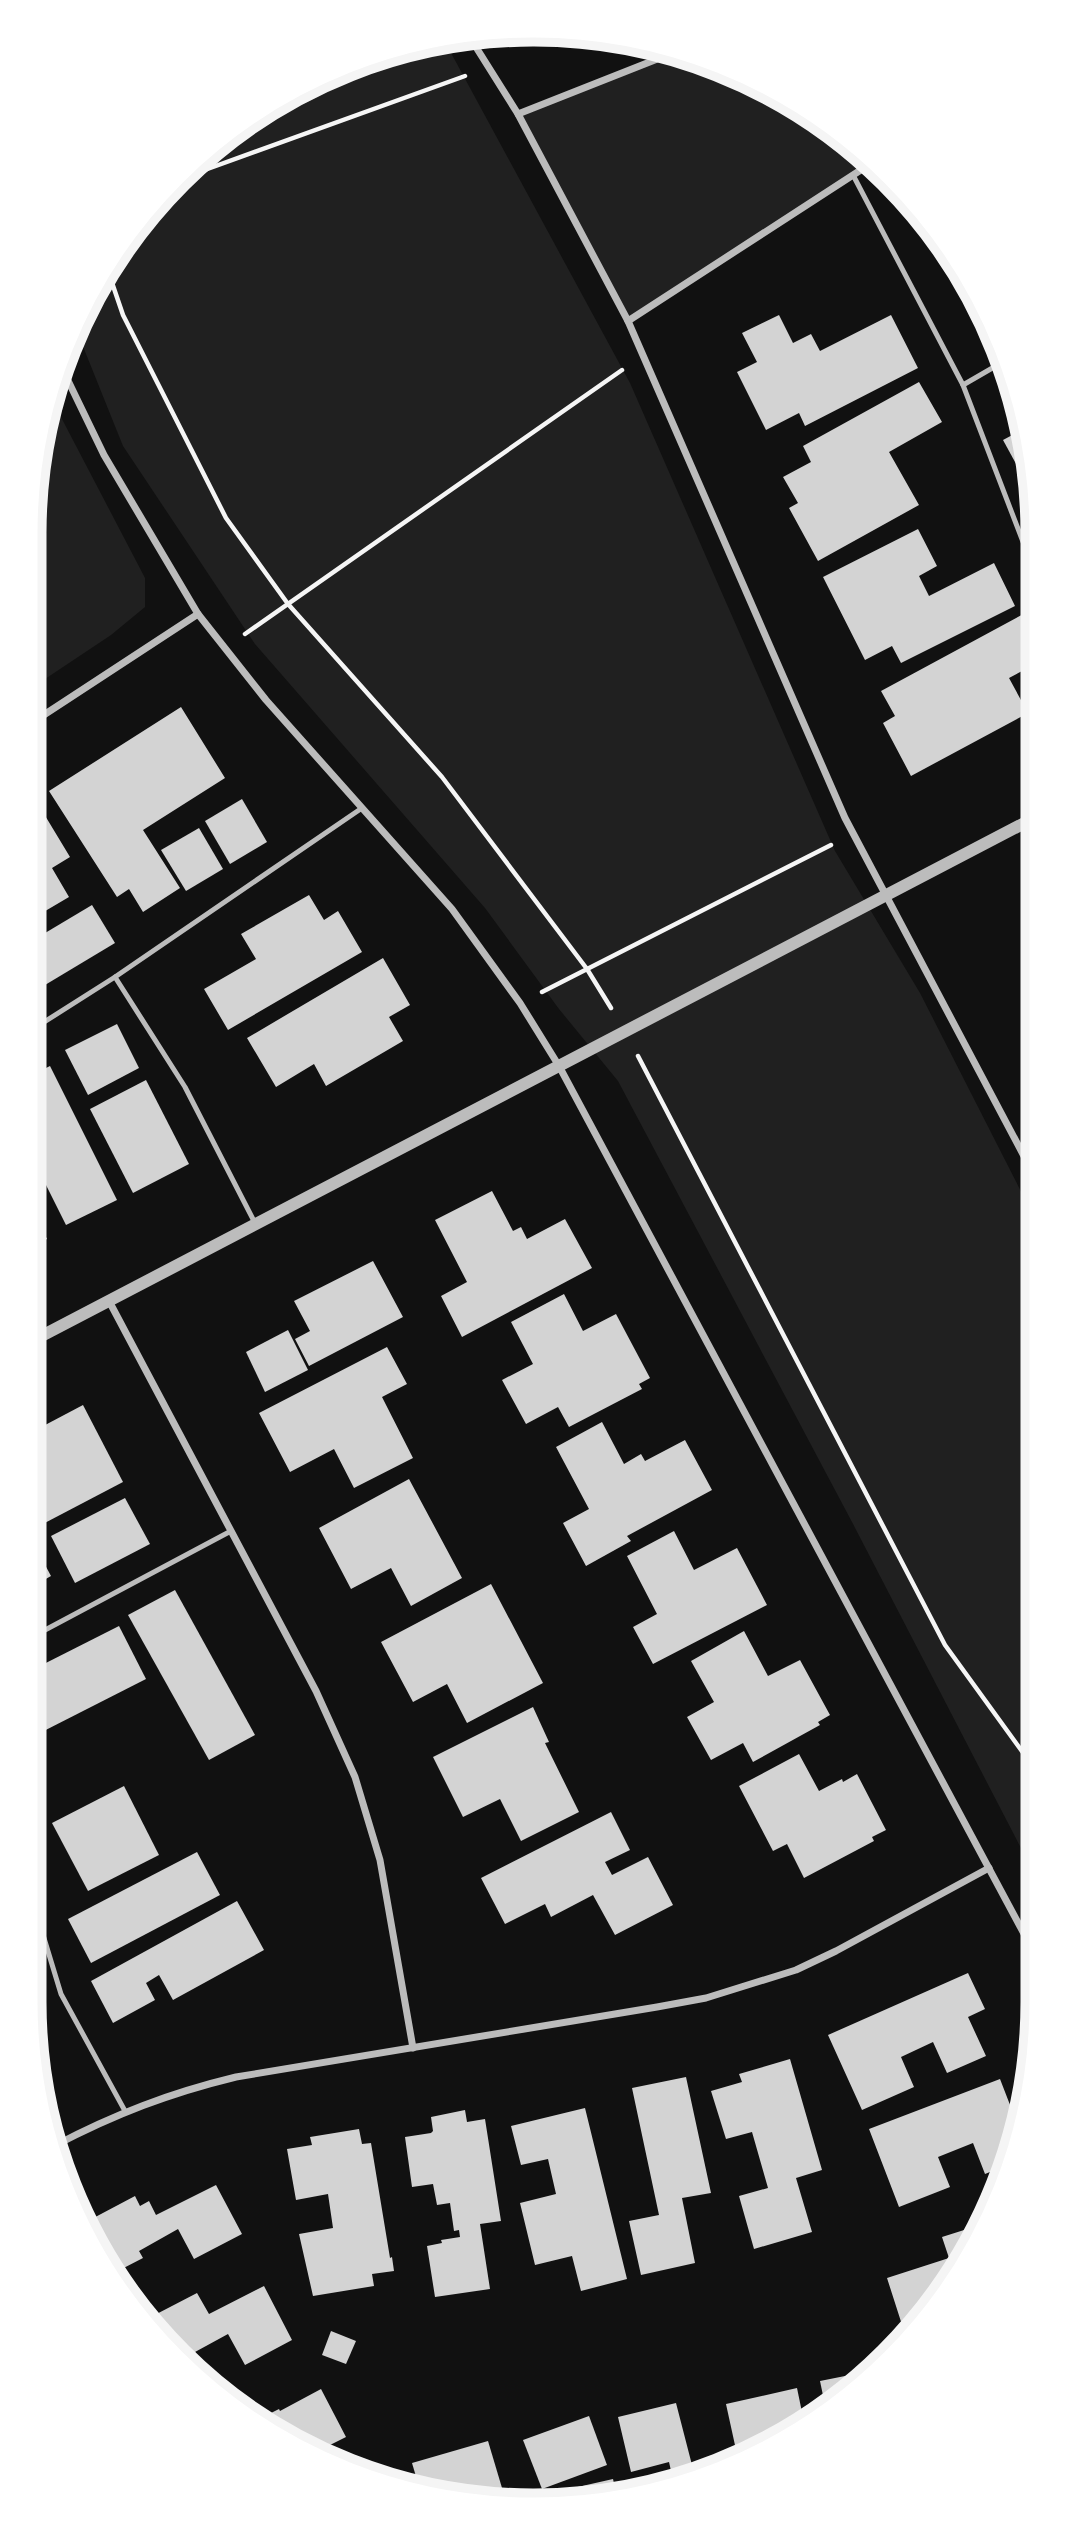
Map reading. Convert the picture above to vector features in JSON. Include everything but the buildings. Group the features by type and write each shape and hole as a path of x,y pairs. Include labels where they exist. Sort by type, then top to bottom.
{"street":[{"path":"475,45 518,114 628,321 854,834 1025,1158"},
{"path":"518,114 659,58"},
{"path":"628,321 863,169"},
{"path":"67,379 104,455 198,614 266,699 453,909 520,1003 559,1066 1025,1936"},
{"path":"42,715 198,614"},
{"path":"42,1336 1025,823"},
{"path":"109,1301 316,1691 355,1777 380,1860 413,2048"},
{"path":"63,2142 125,2110 201,2085 236,2077 669,2005 747,1986 796,1970 836,1951 989,1868"}],"lane":[{"path":"853,175 963,385 1025,547"},
{"path":"963,385 996,366"},
{"path":"42,1023 362,808"},
{"path":"115,976 185,1087 255,1224"},
{"path":"42,1632 231,1531"},
{"path":"42,1931 61,1994 125,2110"}],"path":[{"path":"201,171 489,68"},
{"path":"112,282 123,315 226,518 288,604 442,777 587,969 625,1031 945,1645 1025,1755"},
{"path":"225,648 642,355"},
{"path":"520,1003 854,834"}],"shaded area":[{"path":"449,49 630,383 835,851 920,993 1025,1199 1025,1856 618,1081 559,1009 485,908 255,644 123,446 81,341 125,260 164,209 209,164 260,125 288,108 345,79 406,59"},
{"path":"659,58 722,79 779,108 807,125 863,169 628,321 518,114"},
{"path":"58,411 145,578 145,607 111,635 42,681 43,501 51,438"}]}
